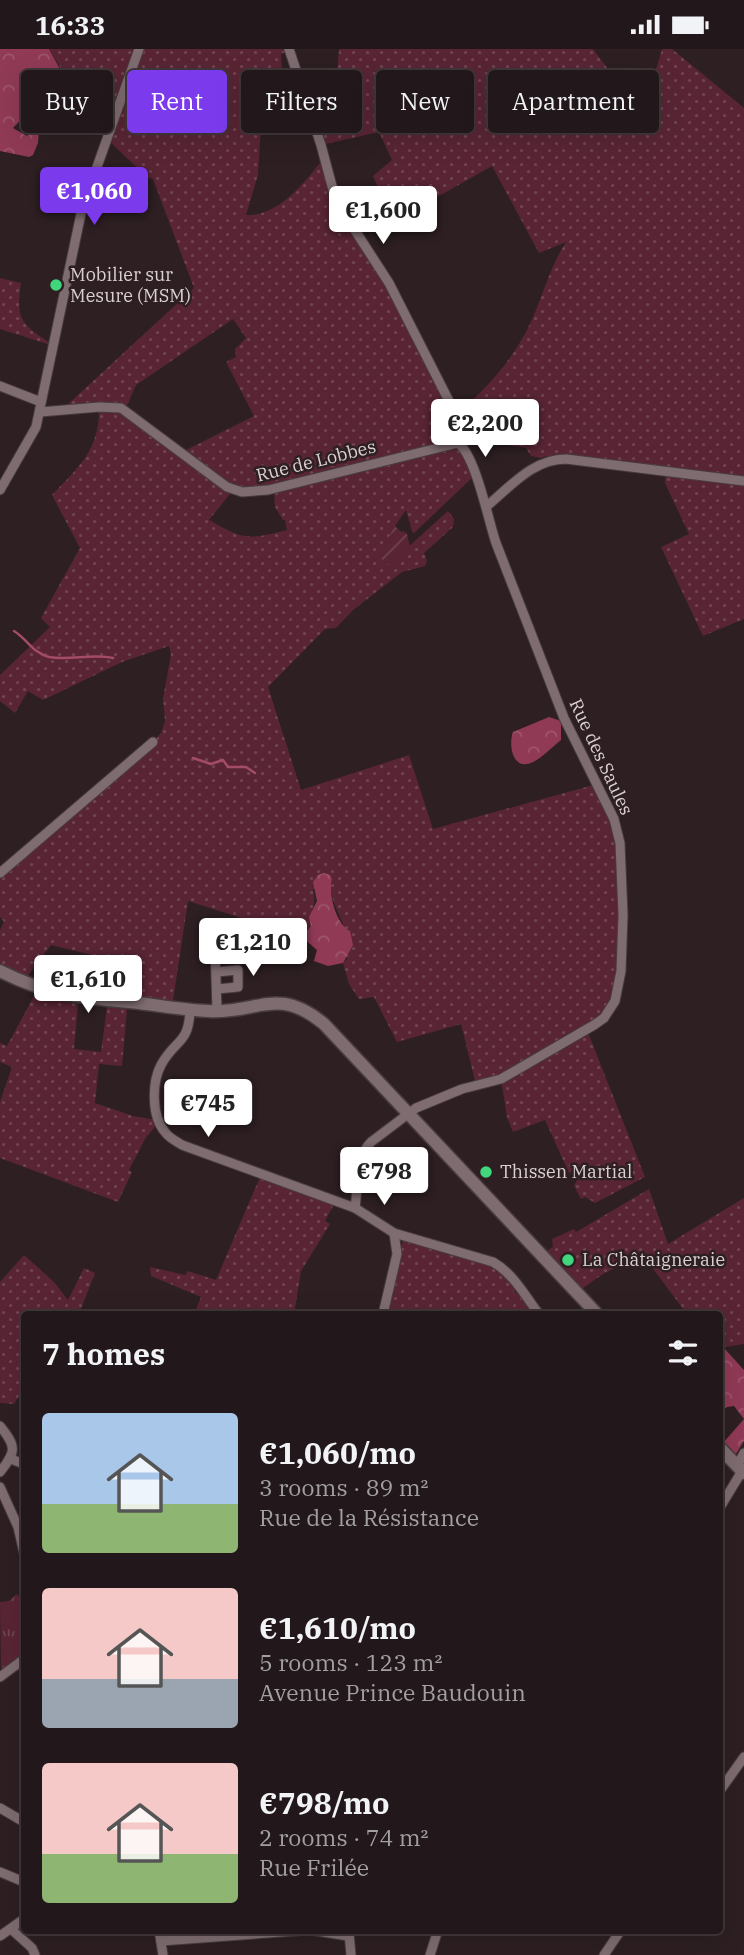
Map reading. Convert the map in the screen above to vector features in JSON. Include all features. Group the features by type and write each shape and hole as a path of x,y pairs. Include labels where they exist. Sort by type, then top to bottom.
{"street":[{"path":"0,490 30,438 41,407 82,209 139,49"},
{"path":"289,49 321,145 336,201 389,283 452,405 457,423 458,443"},
{"name":"Rue de Lobbes","path":"0,386 41,407 121,408 220,483 242,492 268,490 458,443"},
{"name":"Rue des Saules","path":"355,1208 365,1147 416,1108 462,1089 501,1079 600,1021 615,1001 621,971 623,915 620,843 614,819 564,718 496,543 488,521 487,506 466,451 458,443"},
{"path":"487,506 533,468 548,460 566,459 744,481"},
{"path":"0,873 153,742"},
{"path":"215,946 217,1011"},
{"path":"216,972 238,970 238,987 217,989"},
{"path":"0,971 26,984 68,996 217,1011 280,1002 298,1006 324,1024 590,1311"},
{"path":"190,1009 187,1033 164,1061 157,1076 155,1103 163,1131 182,1145 355,1208 394,1233 494,1262 511,1276 537,1311"},
{"path":"384,1311 397,1254 394,1233"},
{"path":"0,1426 12,1441 13,1452 11,1459 0,1472"},
{"path":"723,1451 741,1470"},
{"path":"723,1502 741,1470 744,1453"},
{"path":"11,1459 21,1463"},
{"path":"0,1487 21,1540"},
{"path":"0,1677 21,1661"},
{"path":"723,1786 744,1757"},
{"path":"0,1808 21,1820"},
{"path":"0,1872 21,1881"},
{"path":"0,1935 21,1921"},
{"path":"11,1929 32,1948 35,1955"},
{"path":"160,1934 163,1955"},
{"path":"161,1941 256,1934"},
{"path":"346,1934 351,1955"},
{"path":"430,1955 437,1934"},
{"path":"604,1955 618,1934"}],"green space":[{"path":"0,49 49,49 60,70 21,70 21,120 13,128 27,136 29,133 39,133 33,155 29,157 0,151"},
{"path":"49,49 289,49 281,54 282,70 241,70 241,133 261,133 258,175 246,215 258,214 281,204 301,186 325,156 332,189 376,262 455,415 478,395 516,349 531,322 551,271 566,242 539,253 492,166 393,222 373,176 392,160 379,133 474,133 474,70 376,70 376,133 321,145 317,133 362,133 362,70 338,70 339,49 593,49 609,70 488,70 488,133 659,133 659,70 656,70 662,49 672,49 744,108 744,619 703,636 661,547 689,534 665,483 665,470 549,460 547,456 531,456 526,448 463,438 458,443 475,475 413,534 406,510 395,526 407,548 448,511 454,519 453,527 424,553 427,561 425,566 402,572 353,610 336,628 325,629 268,687 301,790 409,755 433,829 597,784 614,819 623,915 615,1001 587,1030 645,1177 595,1203 585,1197 581,1199 574,1186 578,1178 575,1171 569,1173 545,1120 513,1132 507,1117 501,1079 476,1085 461,1024 397,1042 374,997 359,999 349,984 343,963 347,959 346,933 331,892 332,879 313,890 311,926 302,937 188,901 172,1007 82,998 92,955 51,945 29,974 26,984 0,971 0,930 4,922 0,917 0,873 153,742 161,733 165,721 163,699 171,654 169,646 122,662 43,700 28,691 15,713 0,701 0,675 50,627 41,618 80,548 52,495 79,466 92,446 99,408 66,409 67,405 194,288 153,179 148,178 111,143 105,141 108,133 113,133 113,70 62,70","holes":["233,319 246,338 235,349 236,357 226,362 254,416 180,453 125,410 136,385","233,490 274,493 275,507 285,520 287,530 254,537 246,536 209,520"]},
{"path":"0,278 21,283 19,307 24,321 35,333 54,346 0,329"},
{"path":"395,526 407,534 410,546 389,565 378,556"},
{"path":"549,717 561,721 561,740 533,762 526,764 517,761 511,744 513,732"},
{"path":"324,873 332,879 334,908 341,922 350,931 353,945 343,963 328,966 314,961 317,950 302,937 311,926 309,917 317,901 313,882 318,875"},
{"path":"34,996 78,1004 74,1049 101,1052 107,1007 127,1009 122,1066 99,1064 95,1103 133,1116 156,1120 157,1124 145,1139 129,1170 132,1172 118,1202 0,1158 0,1102 12,1067 0,1062 0,1043 7,1046"},
{"path":"260,1177 334,1204 325,1221 330,1224 301,1271 294,1311 195,1311 201,1297 151,1276 150,1267 185,1275 188,1271 216,1280"},
{"path":"649,1189 668,1244 744,1198 744,1344 723,1347 723,1311 685,1311 642,1254 603,1274 576,1293 540,1255 553,1247 552,1239 574,1229 576,1232"},
{"path":"403,1239 489,1264 502,1272 516,1289 513,1292 520,1294 531,1311 388,1311"},
{"path":"24,1255 54,1282 68,1300 84,1268 95,1273 80,1311 21,1311 21,1393 14,1404 0,1403 0,1282"},
{"path":"723,1348 744,1370 744,1419 734,1406 723,1410"},
{"path":"744,1419 744,1441 734,1457 723,1443"},
{"path":"17,1594 21,1600 21,1656 1,1672 0,1602 9,1601"}],"waterway":[{"path":"14,631 49,657 113,658"},
{"path":"193,758 211,764 223,760 228,767 246,767 255,773"}],"place":[{"name":"Mobilier sur Mesure (MSM)","path":"56,285"},
{"name":"Thissen Martial","path":"486,1172"},
{"name":"La Châtaigneraie","path":"568,1260"}]}
